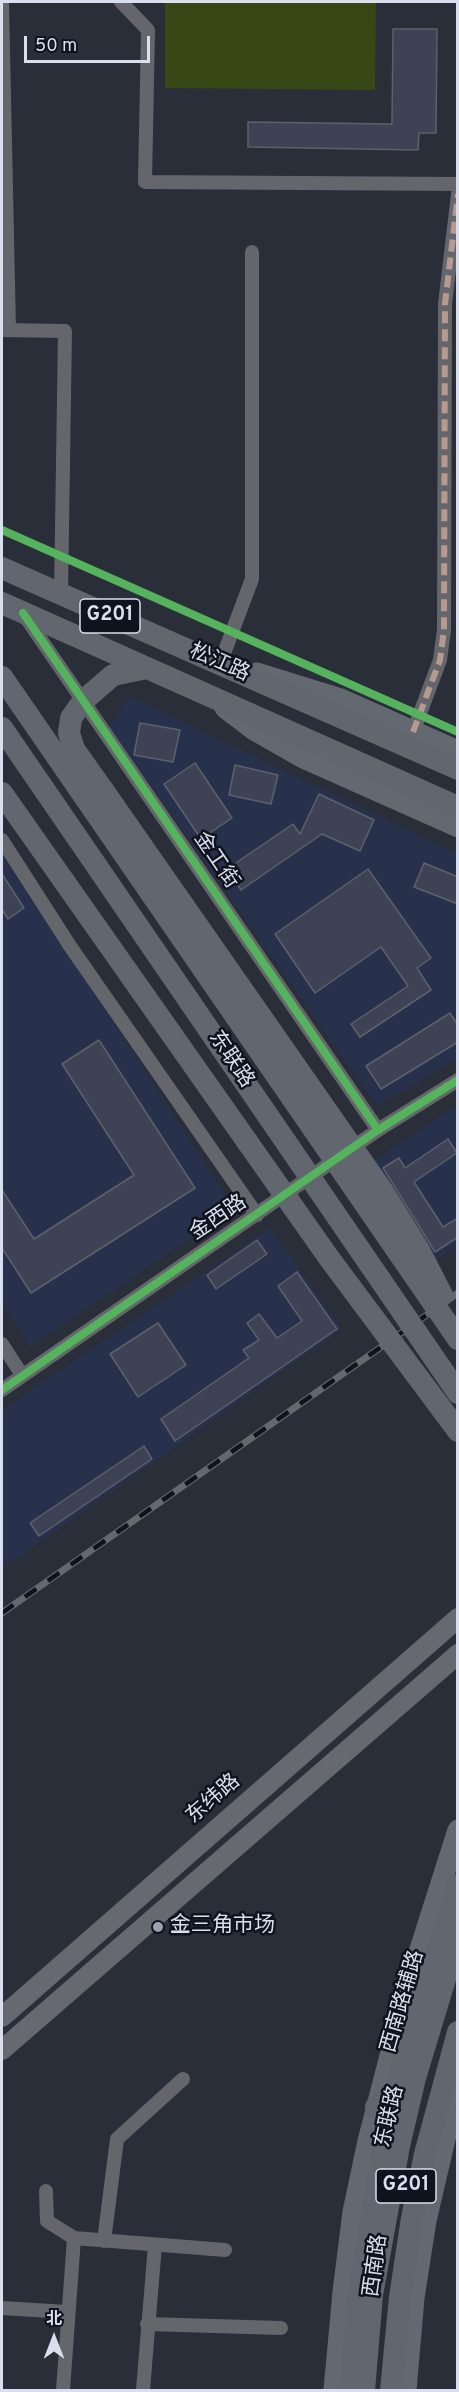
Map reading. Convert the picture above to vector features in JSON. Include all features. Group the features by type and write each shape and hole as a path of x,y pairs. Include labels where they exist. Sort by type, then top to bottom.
{"highway":[{"name":"松江路","path":"2,568 458,769"},
{"name":"松江路","path":"2,603 458,807"},
{"path":"147,668 113,675 83,701 71,718 69,733 74,749 382,1190 419,1250 458,1326"},
{"name":"东联路","path":"2,677 458,1339"},
{"name":"东联路","path":"2,728 458,1393"},
{"path":"2,793 329,1258 458,1431"},
{"name":"东联路","path":"351,2391 359,2294 384,2144 401,2071 458,1885"},
{"name":"西南路","path":"364,2391 372,2295 386,2213 415,2078 458,1936"},
{"name":"西南路","path":"378,2391 386,2296 400,2216 426,2094 458,1986"},
{"name":"东联路","path":"391,2391 400,2297 412,2218 425,2154 458,2032"},
{"path":"376,2107 415,2078"}],"main road":[{"path":"219,664 276,678 341,699 458,752"},
{"path":"207,695 279,746 458,827"},
{"name":"东纬路","path":"2,2017 458,1618"},
{"path":"2,2050 458,1654"},
{"name":"西南路辅路","path":"334,2391 342,2292 354,2212 376,2107 407,1990 458,1830"},
{"path":"406,2391 414,2298 426,2222 458,2083"}],"street":[{"path":"2,2 5,330 65,331 61,594"},
{"path":"121,2 148,30 146,182 458,184"},
{"path":"413,732 440,660 444,630 445,304 458,194"},
{"path":"219,664 252,579 252,252"},
{"name":"金工街","path":"23,613 378,1130"},
{"path":"2,840 70,946 257,1215"},
{"name":"金西路","path":"2,1389 378,1130 458,1080"},
{"path":"2,1344 22,1375"},
{"path":"104,2241 117,2139 183,2079"},
{"path":"46,2191 47,2221 74,2238 225,2250"},
{"path":"63,2391 74,2238"},
{"path":"143,2391 155,2245"},
{"path":"2,2308 67,2312"},
{"path":"147,2324 281,2328"}],"shaded area":[{"path":"129,696 457,854 457,1059 377,1106 110,727"},
{"path":"2,850 234,1209 30,1347 2,1304"},
{"path":"457,1105 457,1246 431,1263 369,1164"},
{"path":"270,1228 342,1329 2,1569 2,1410"}],"green space":[{"path":"165,2 376,2 375,90 165,88"}],"building":[{"path":"393,29 437,29 436,133 419,133 418,150 248,147 248,122 392,124"},
{"path":"140,723 180,730 173,762 134,755"},
{"path":"195,763 232,818 201,839 164,784"},
{"path":"235,765 278,775 271,804 229,795"},
{"path":"319,794 374,820 360,851 322,834 241,890 227,869 293,824 300,834"},
{"path":"424,863 458,877 458,904 414,887"},
{"path":"368,869 431,958 417,968 431,990 360,1037 351,1024 408,986 381,947 315,993 275,934"},
{"path":"2,874 24,908 8,919 2,909"},
{"path":"450,1013 458,1025 458,1042 381,1089 366,1066"},
{"path":"99,1040 195,1188 31,1293 2,1248 2,1190 34,1239 134,1175 62,1064"},
{"path":"448,1139 457,1153 414,1182 443,1227 458,1218 458,1237 435,1252 383,1168 399,1158 405,1168"},
{"path":"257,1240 267,1254 216,1289 207,1275"},
{"path":"297,1272 337,1329 175,1441 161,1419 249,1358 243,1350 259,1340 247,1323 259,1314 277,1338 302,1321 278,1286"},
{"path":"158,1323 186,1365 138,1397 110,1354"},
{"path":"144,1446 152,1459 39,1536 30,1523"}],"railway":[{"path":"2,1613 458,1293"}],"marked path":[{"path":"413,732 440,660 444,630 445,304 458,194"}],"cycle path":[{"path":"2,530 458,732"},
{"path":"23,613 378,1130"},
{"path":"2,1390 378,1130 458,1080"}],"place":[{"name":"金三角市场","path":"158,1927"}]}
